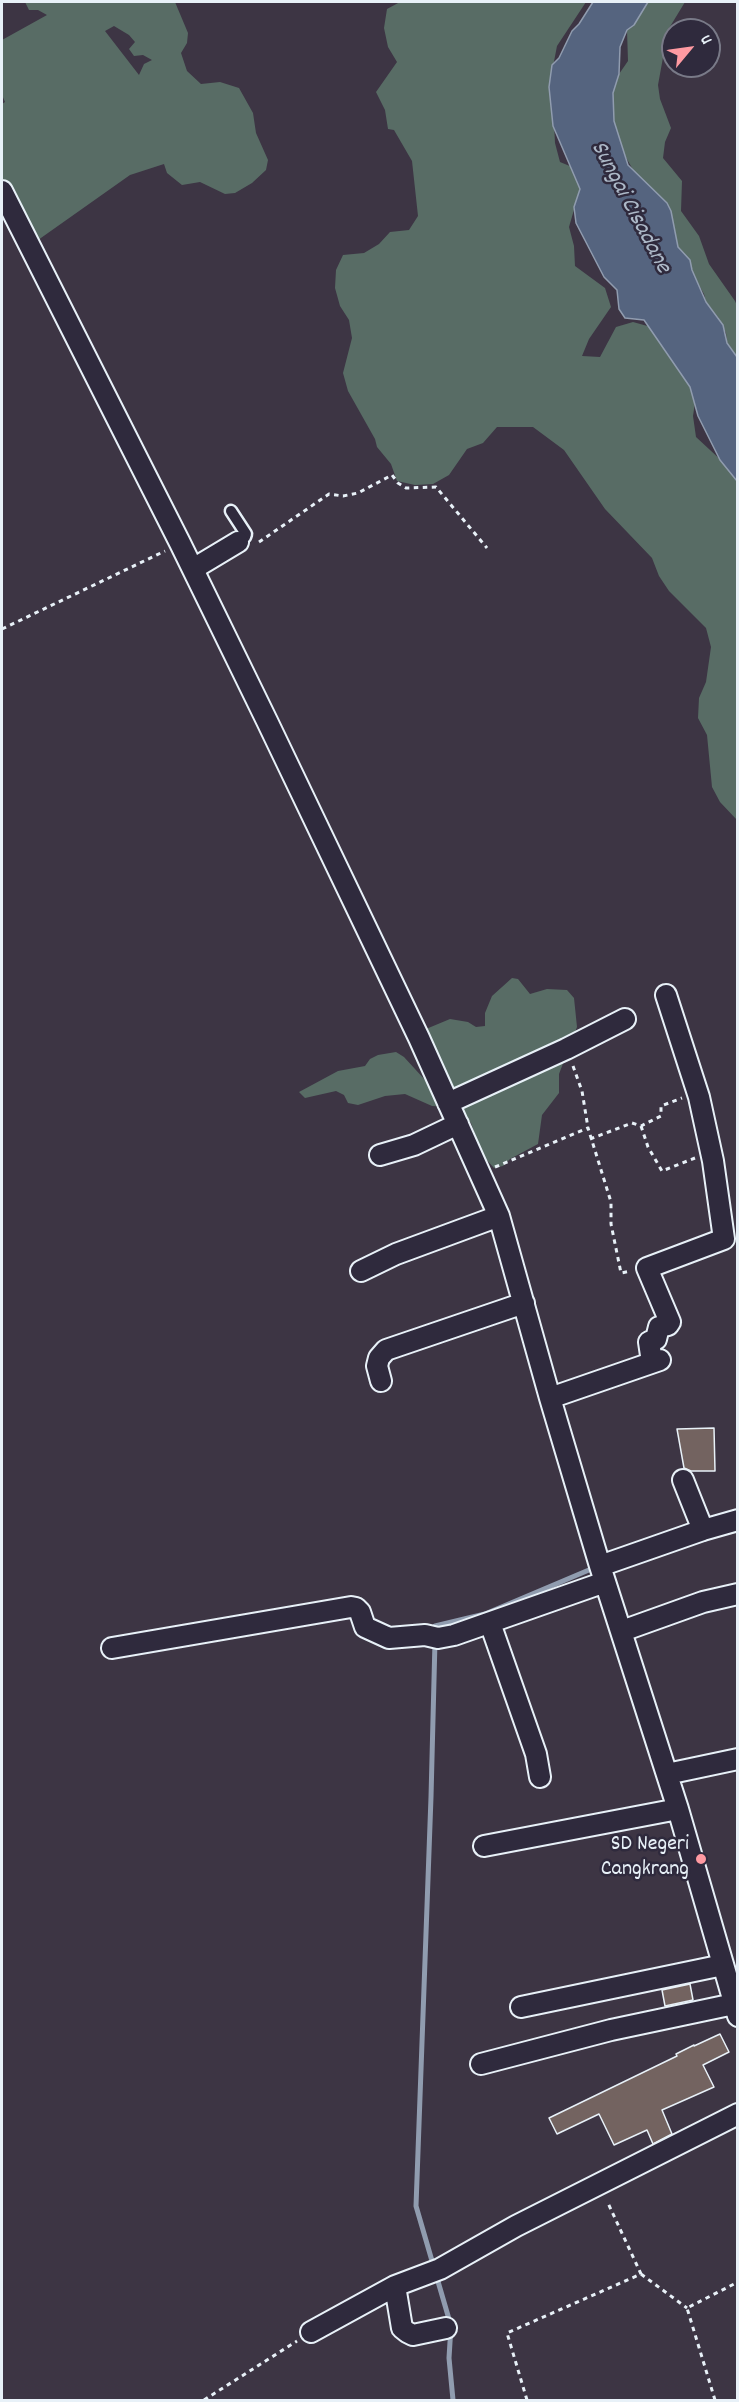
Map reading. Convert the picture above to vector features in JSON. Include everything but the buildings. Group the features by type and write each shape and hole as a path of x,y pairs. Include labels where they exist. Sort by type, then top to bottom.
{"street":[{"path":"2,191 180,543 200,565 499,1216 550,1398 678,1809 736,2010 611,2030 482,2064"},
{"path":"200,565 246,544"},
{"path":"550,1398 656,1361 649,1342 656,1339 659,1327 668,1325 670,1322 647,1268 724,1239 711,1152 697,1092 666,994"},
{"path":"448,1102 566,1049 625,1019"},
{"path":"380,1155 414,1145 458,1124"},
{"path":"361,1271 396,1254 499,1216"},
{"path":"381,1381 377,1366 379,1358 386,1350 524,1303"},
{"path":"683,1479 703,1530"},
{"path":"112,1648 351,1607 360,1612 365,1627 389,1638 425,1635 438,1638 490,1623 703,1530 738,1520"},
{"path":"622,1631 703,1602 738,1593"},
{"path":"490,1623 536,1754 540,1777"},
{"path":"667,1774 738,1758"},
{"path":"484,1846 678,1809"},
{"path":"520,2007 723,1965"},
{"path":"312,2332 395,2286 433,2273 598,2183 738,2114"},
{"path":"395,2286 402,2328 413,2335 446,2328"}],"lane":[{"path":"231,511 246,534 246,544"}],"path":[{"path":"246,544 329,494 343,496 358,494 392,475 406,488 436,487 487,548"},
{"path":"2,629 180,543"},
{"path":"566,1049 582,1091 590,1139 598,1156 611,1202 611,1224 621,1273 647,1268"},
{"path":"590,1139 632,1123 641,1126 661,1116 661,1106 697,1092"},
{"path":"641,1126 648,1147 662,1171 711,1152"},
{"path":"480,1174 588,1128"},
{"path":"598,2183 641,2274 687,2308 715,2400"},
{"path":"528,2400 507,2334 641,2274"},
{"path":"687,2308 738,2282"},
{"path":"204,2400 312,2332"}],"green space":[{"path":"25,2 175,2 188,33 187,43 181,53 187,71 201,84 220,82 239,88 253,113 256,133 268,160 266,170 252,183 235,193 225,194 200,182 182,185 167,173 164,164 130,175 31,245 2,181 2,104 5,102 2,95 2,40 47,15 38,10 29,10","holes":["114,26 129,35 135,42 129,49 134,56 143,55 152,60 144,64 139,75 105,31"]},
{"path":"400,2 586,2 557,46 549,87 555,143 560,162 577,169 580,189 569,227 574,246 575,266 605,288 611,307 589,339 582,356 600,357 616,327 633,322 651,327 665,341 696,396 693,416 696,437 737,475 737,820 720,802 712,787 707,735 698,718 699,698 706,682 711,647 706,628 669,591 659,576 652,558 605,509 564,450 533,427 497,427 483,443 467,449 449,475 433,484 415,485 397,481 391,464 377,447 375,439 348,391 343,373 352,338 349,320 340,306 335,288 336,270 343,255 364,253 379,244 390,232 409,230 418,216 412,161 394,130 388,129 385,110 376,92 397,62 388,47 384,28 387,9"},
{"path":"648,2 685,2 675,18 661,18 661,68 658,85 660,99 671,128 665,142 663,158 682,181 681,211 699,236 709,264 738,308 737,357 727,342 726,333 718,317 706,302 704,294 612,133 613,93 619,74 628,61 627,30"},
{"path":"512,978 518,979 530,994 547,989 567,990 574,998 577,1027 559,1074 559,1093 542,1115 538,1144 510,1159 503,1166 494,1168 483,1156 471,1123 450,1107 432,1106 405,1094 385,1096 358,1105 348,1103 344,1095 336,1091 305,1098 299,1092 338,1071 365,1066 370,1059 378,1055 396,1052 404,1057 426,1081 435,1081 421,1035 426,1029 450,1019 468,1022 476,1027 485,1026 485,1013 492,996"}],"water":[{"name":"Sungai Cisadane","path":"593,2 648,2 634,25 627,30 620,47 619,74 613,93 614,121 628,165 667,203 671,211 678,247 690,260 706,302 723,325 727,343 737,357 737,481 720,460 698,416 690,387 644,320 625,318 619,309 617,290 604,277 576,223 574,207 580,189 553,126 549,87 552,65 559,58 572,31"}],"waterway":[{"path":"435,1634 435,1626 485,1614 596,1567"},
{"path":"435,1641 416,2206 451,2326 449,2358 453,2400"}],"place":[{"name":"SD Negeri Cangkrang","path":"701,1859"}]}
